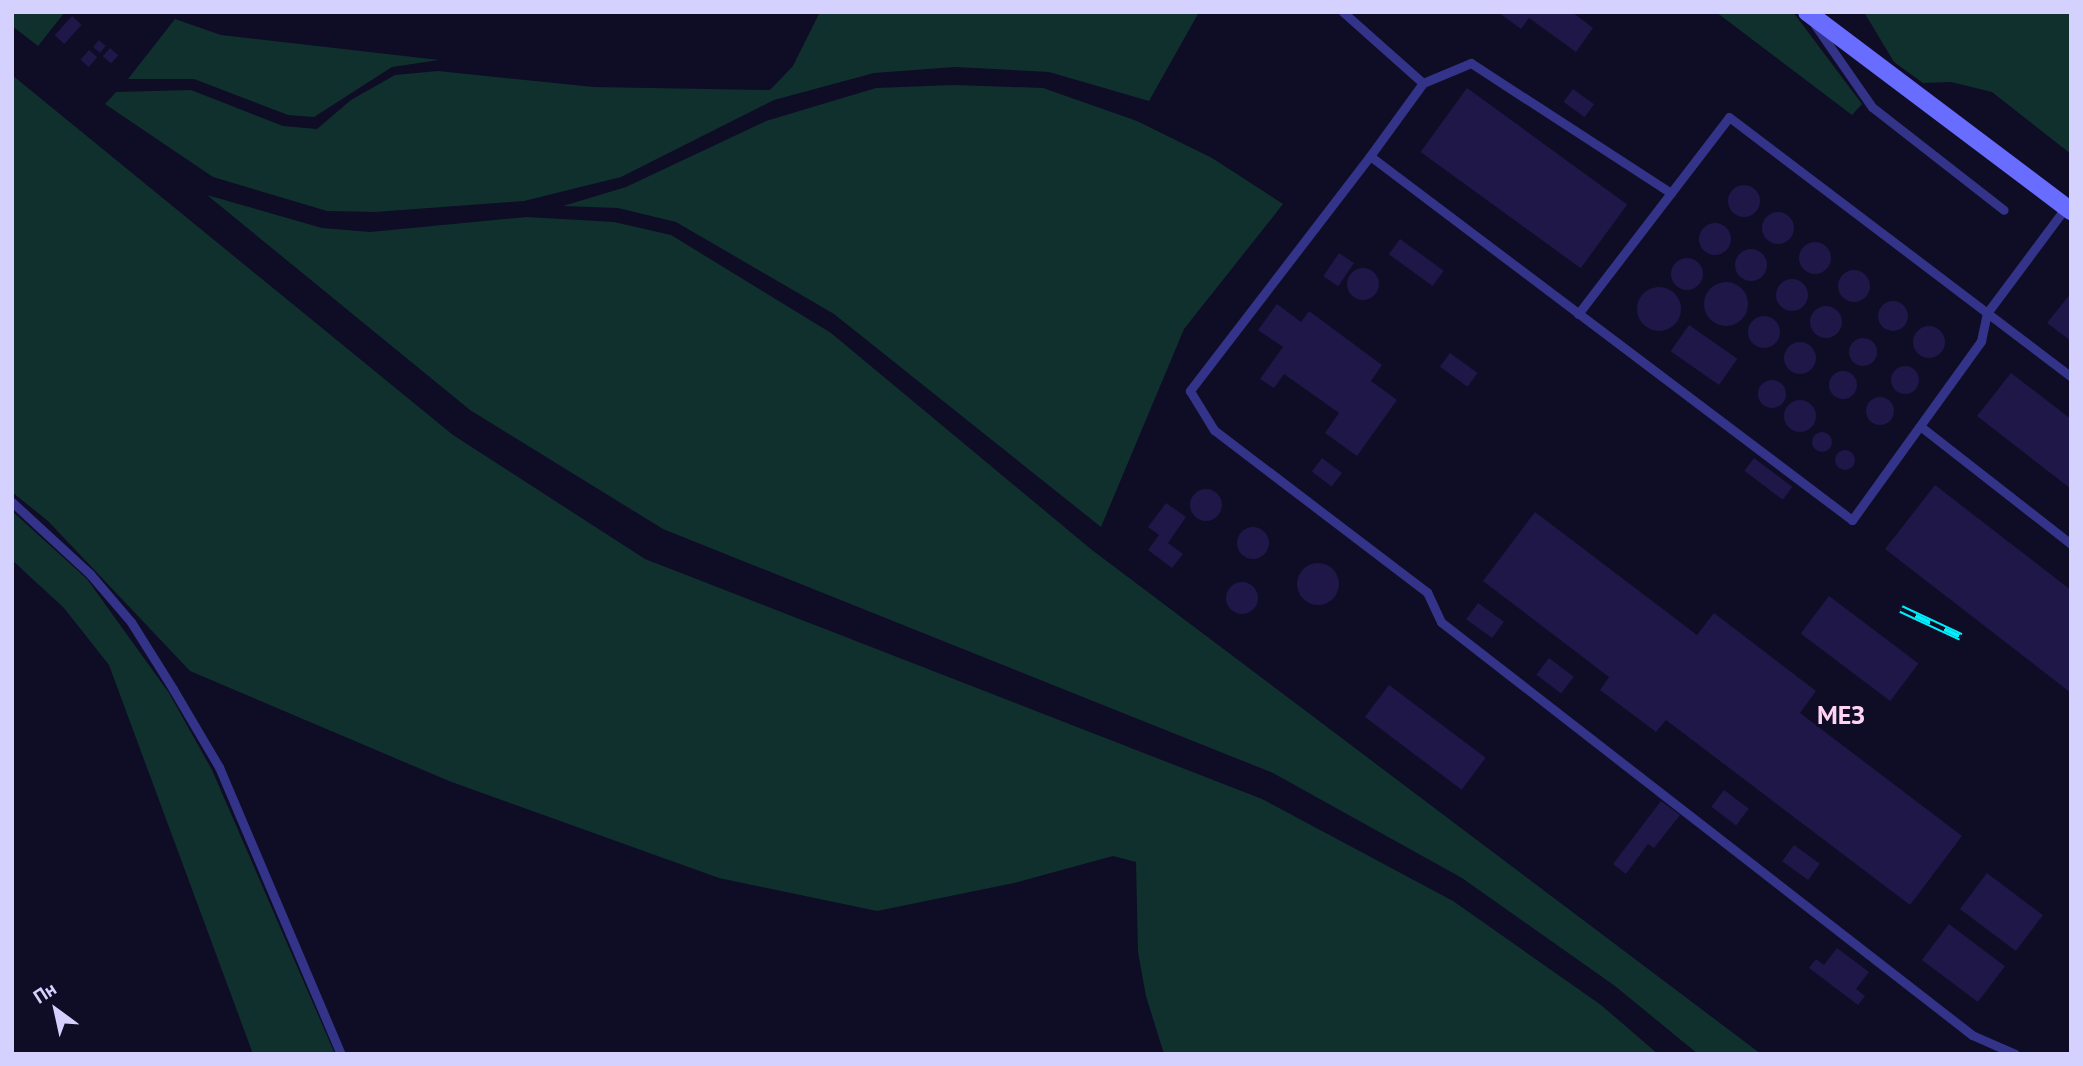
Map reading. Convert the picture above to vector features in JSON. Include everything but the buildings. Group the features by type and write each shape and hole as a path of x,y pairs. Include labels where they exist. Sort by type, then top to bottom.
{"street":[{"path":"1806,12 2068,209"}],"lane":[{"path":"1343,12 1423,83"},
{"path":"1806,12 1872,107 2004,210"},
{"path":"1671,193 1471,63 1423,83 1190,391 1213,430 1427,592 1441,622 1972,1035 2015,1054"},
{"path":"1578,314 1729,117 2071,377"},
{"path":"1370,156 1852,520 1981,341 1987,313 2068,209"},
{"path":"1920,426 2071,544"},
{"path":"12,502 90,574 131,622 173,689 219,767 341,1054"}],"green space":[{"path":"12,12 65,12 38,46 12,26"},
{"path":"820,12 1199,12 1149,101 1049,72 955,67 874,73 774,100 621,177 524,201 375,212 327,211 213,177 105,104 116,92 191,90 283,126 317,129 351,100 395,75 438,71 594,87 770,90 793,66"},
{"path":"1716,12 1793,12 1862,104 1852,115"},
{"path":"1864,12 2071,12 2071,154 1992,92 1951,82 1923,83 1894,62"},
{"path":"175,19 221,35 439,60 392,67 314,117 288,115 194,79 128,79"},
{"path":"12,75 453,435 645,559 1262,799 1453,901 1601,1005 1658,1054 1164,1054 1146,996 1138,952 1136,862 1113,856 1014,883 877,911 719,878 449,781 190,671 48,521 12,492"},
{"path":"954,85 1043,88 1137,121 1212,158 1283,204 1184,329 1101,527 834,314 676,222 618,208 563,206 626,187 766,121 876,88"},
{"path":"207,195 322,228 370,232 527,217 614,222 671,235 831,333 1092,550 1761,1054 1698,1054 1615,986 1462,878 1273,773 663,529 470,410"},
{"path":"12,511 87,579 169,693 212,770 335,1054 253,1054 109,665 64,608 12,560"}],"railway":[{"path":"1901,609 1961,637"}],"district":[{"name":"МЕЗ","path":"1841,715"}]}
